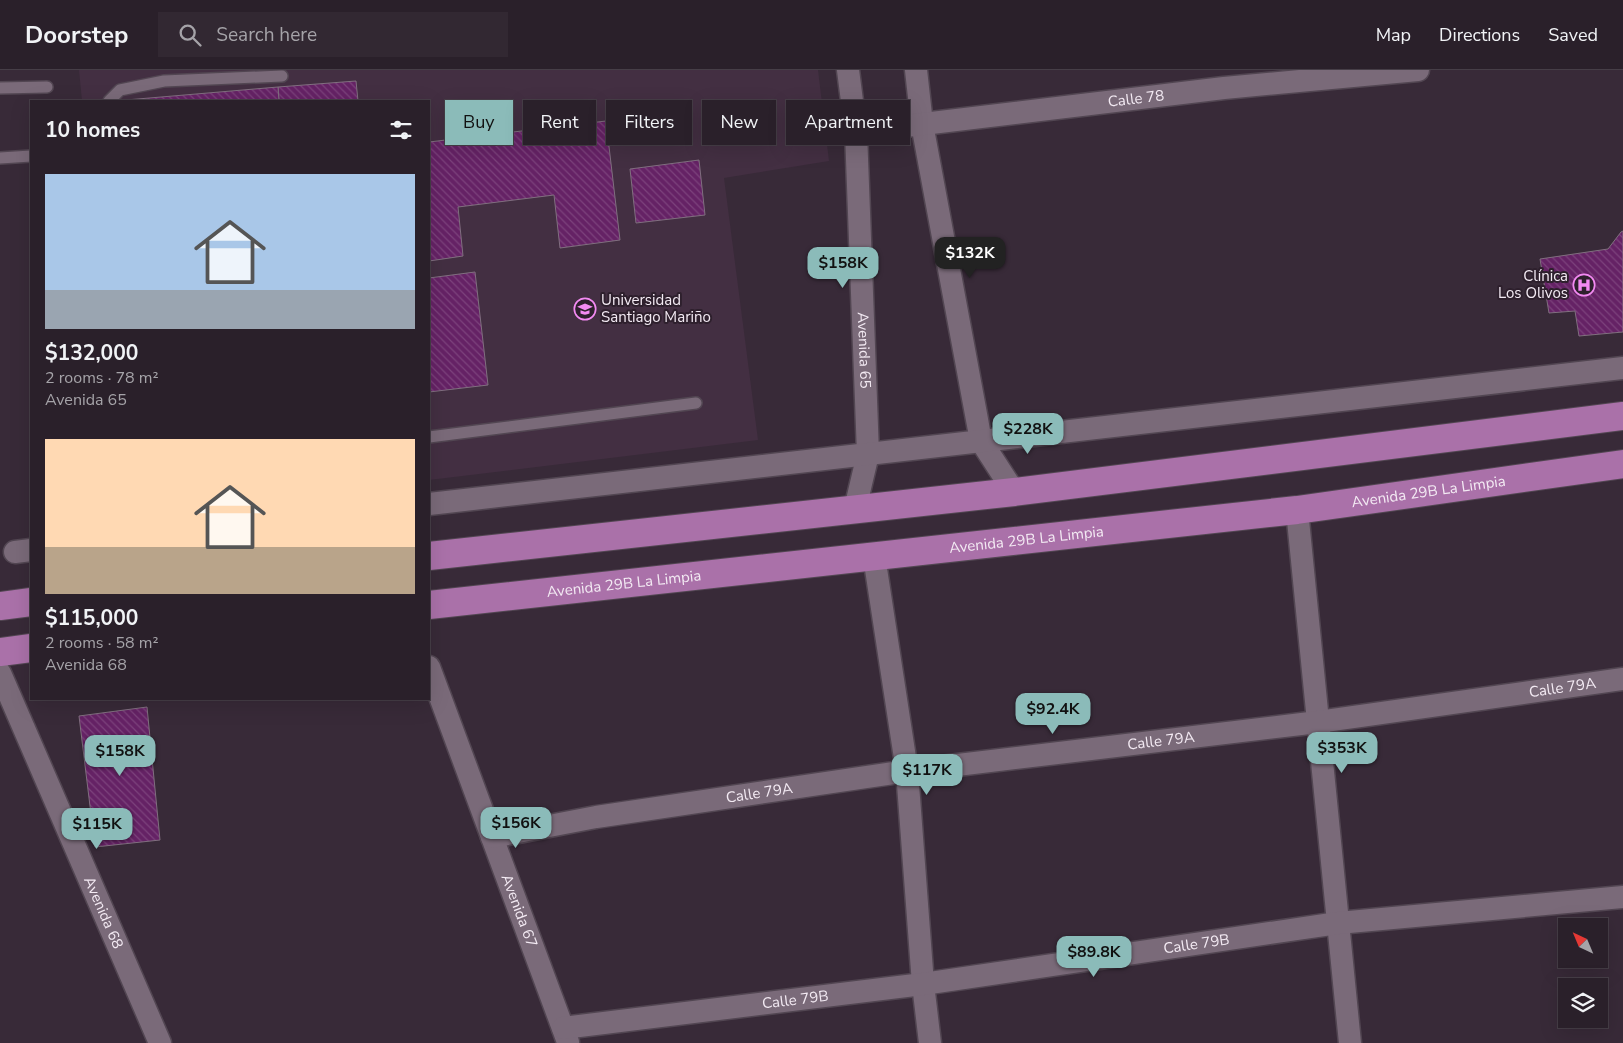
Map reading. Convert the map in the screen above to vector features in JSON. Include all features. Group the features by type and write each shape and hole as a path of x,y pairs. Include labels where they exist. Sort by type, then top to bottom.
{"main road":[{"path":"430,556 1014,492 1623,416"},
{"name":"Avenida 29B La Limpia","path":"430,605 1297,510 1623,464"},
{"path":"0,606 30,602"},
{"path":"0,652 30,648"}],"street":[{"name":"Avenida 65","path":"848,70 852,100"},
{"path":"916,70 922,124 981,441 1014,492"},
{"name":"Calle 78","path":"910,125 1223,79 1418,70"},
{"name":"Avenida 65","path":"855,509 868,454 856,145"},
{"path":"430,504 1623,368"},
{"path":"1297,510 1350,1043"},
{"path":"874,556 907,771 923,984 930,1043"},
{"name":"Avenida 67","path":"430,671 565,1036"},
{"name":"Avenida 68","path":"0,673 160,1043"},
{"name":"Calle 79A","path":"492,837 596,817 907,771 1318,722 1623,680"},
{"name":"Calle 79B","path":"565,1036 1338,923 1623,897"}],"lane":[{"path":"110,100 120,90 164,81 282,76"},
{"path":"0,88 47,87"},
{"path":"0,158 30,156"},
{"path":"430,437 696,403"}],"shaded area":[{"name":"Universidad Santiago Mariño","path":"79,70 818,70 822,100 786,100 786,145 827,145 829,161 724,178 758,440 430,480 430,100 82,100"}],"building":[{"path":"356,81 358,100 279,100 278,87"},
{"path":"278,87 279,100 126,100"},
{"path":"606,121 606,145 609,145 620,240 560,248 554,195 458,207 463,256 430,261 430,142 445,140 445,145 513,145 513,132 523,131 523,145 596,145 596,122"},
{"path":"699,160 705,215 636,223 630,169"},
{"name":"Clínica Los Olivos","path":"1623,231 1623,332 1579,336 1575,311 1549,313 1540,259 1608,249"},
{"path":"475,272 488,385 430,392 430,278"},
{"path":"147,707 160,840 95,847 79,716"}],"place":[{"name":"Clínica Los Olivos","path":"1584,285"},
{"name":"Universidad Santiago Mariño","path":"585,309"}]}
